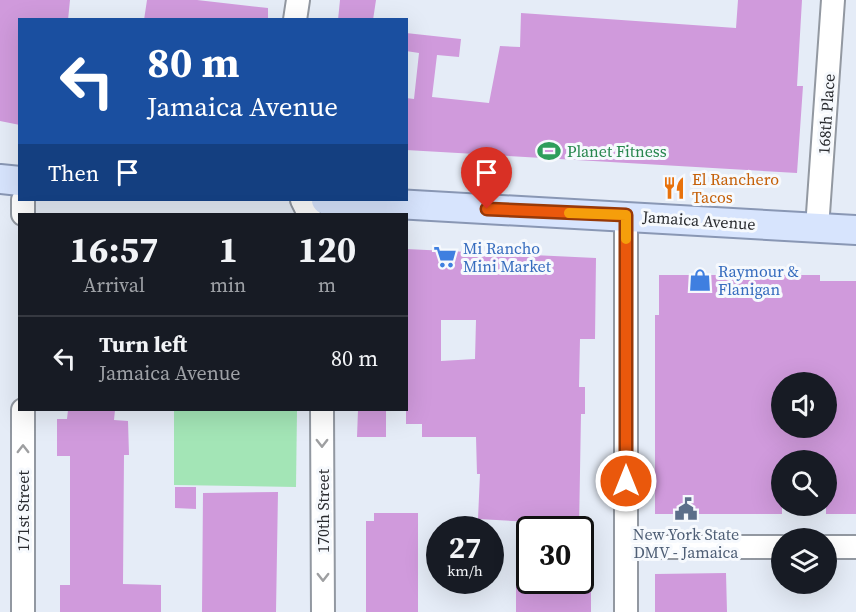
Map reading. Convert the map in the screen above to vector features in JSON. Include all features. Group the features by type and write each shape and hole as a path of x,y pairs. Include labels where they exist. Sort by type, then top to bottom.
{"main road":[{"path":"0,179 18,181"},
{"name":"Jamaica Avenue","path":"347,201 626,215 856,230"}],"street":[{"path":"296,18 298,0"},
{"name":"168th Place","path":"817,228 833,0"},
{"path":"626,215 626,612"},
{"name":"171st Street","path":"23,411 23,612"},
{"name":"170th Street","path":"322,411 323,612"},
{"path":"626,547 771,547"},
{"path":"837,547 856,547"}],"green space":[{"path":"174,411 297,411 296,487 174,485"}],"building":[{"path":"0,0 70,0 68,18 18,18 18,125 0,121"},
{"path":"147,0 197,0 268,8 268,18 144,18"},
{"path":"340,0 376,0 373,18 338,18"},
{"path":"738,0 802,0 797,86 803,86 797,173 408,150 408,98 414,99 419,53 408,51 408,33 461,39 459,57 437,55 432,97 489,103 500,46 520,47 521,13 736,28"},
{"path":"408,249 596,258 595,339 580,339 579,387 585,387 585,414 581,414 579,516 516,516 516,521 504,520 504,516 478,516 480,474 477,474 476,437 422,437 422,424 406,424 406,411 408,411","holes":["441,320 476,320 475,359 441,361"]},
{"path":"659,275 820,275 820,281 856,281 856,514 837,514 837,450 771,450 771,514 655,514 655,315 659,315"},
{"path":"68,411 115,411 114,420 128,421 129,455 124,455 123,584 161,585 161,612 60,612 60,585 70,585 70,456 57,456 57,419 67,419"},
{"path":"358,411 386,411 386,437 357,437"},
{"path":"175,487 196,487 196,509 175,508"},
{"path":"278,492 276,612 202,612 203,493"},
{"path":"374,513 418,513 418,612 366,612 366,521 374,521"},
{"path":"726,573 727,612 655,612 655,574"},
{"path":"516,594 591,594 591,612 516,612"}],"slow traffic":[{"path":"569,213 626,215 626,239"}],"place":[{"name":"Planet Fitness","path":"549,151"},
{"name":"El Ranchero Tacos","path":"674,188"},
{"name":"Mi Rancho Mini Market","path":"445,257"},
{"name":"Raymour & Flanigan","path":"700,280"},
{"name":"New York State DMV - Jamaica","path":"686,509"}],"route":[{"path":"487,209 626,215 626,481"}]}
